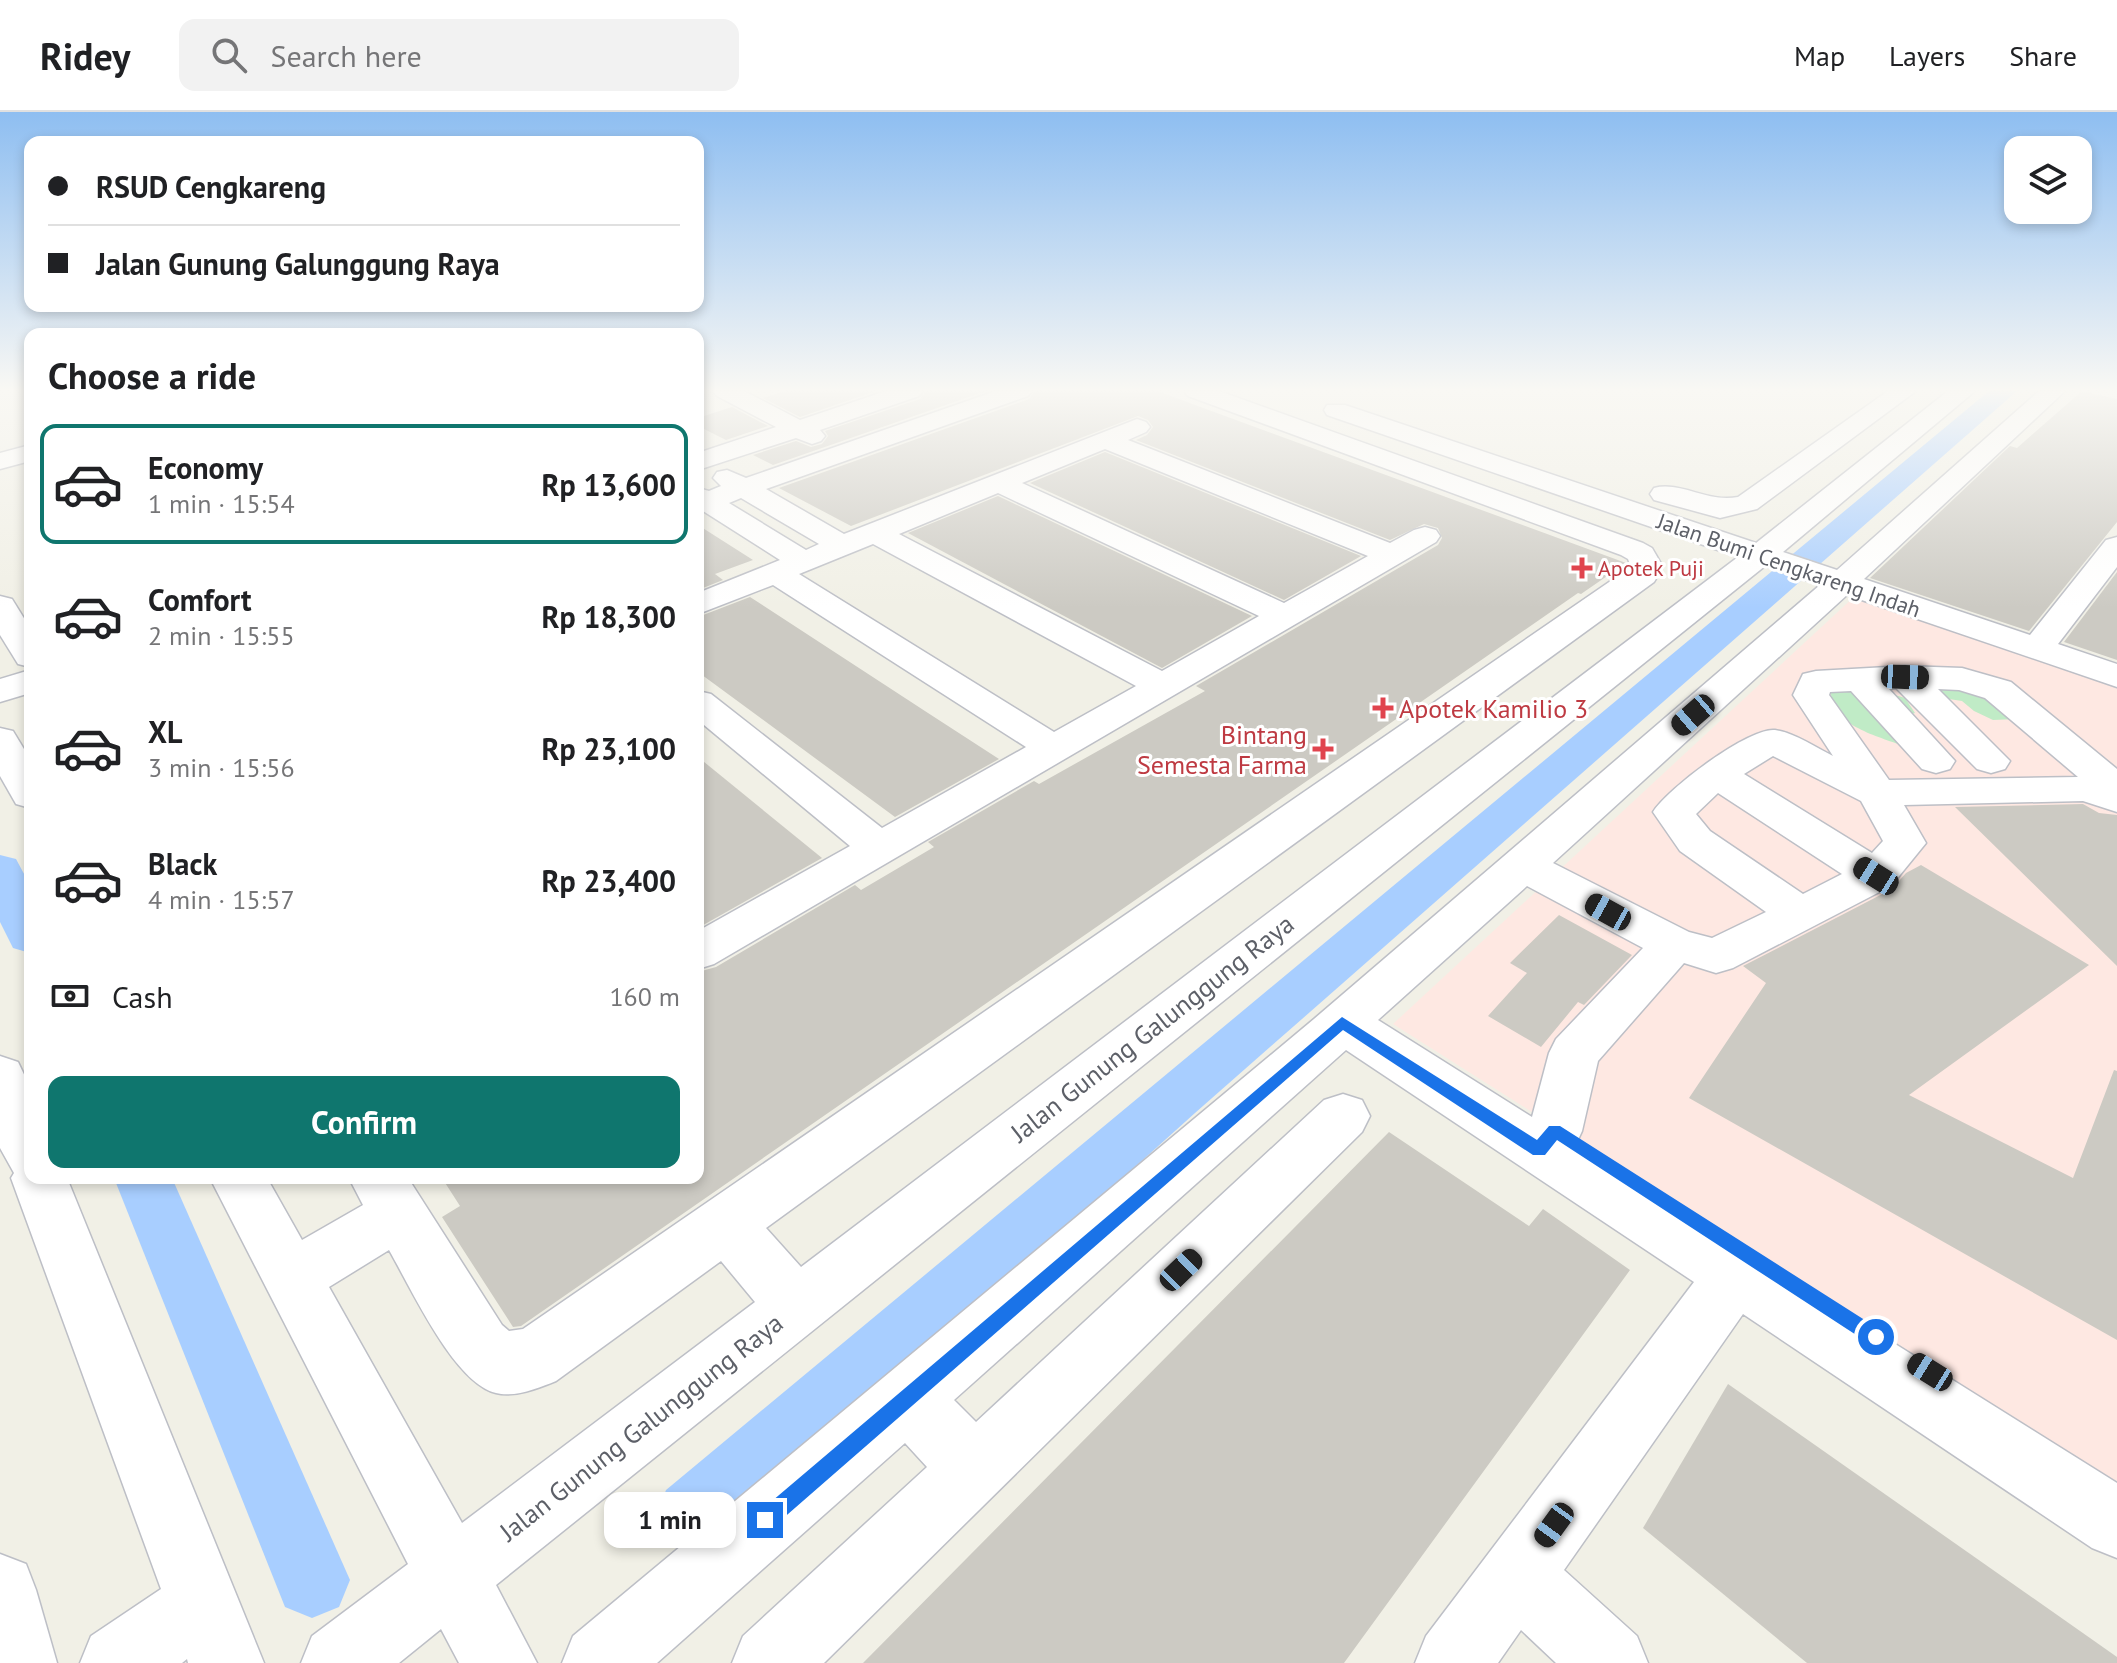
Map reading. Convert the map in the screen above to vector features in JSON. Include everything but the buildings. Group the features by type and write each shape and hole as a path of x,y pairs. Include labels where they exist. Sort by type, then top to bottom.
{"street":[{"path":"709,487 745,463"},
{"path":"709,487 765,463"},
{"path":"709,487 772,463"},
{"path":"704,602 1047,463"},
{"path":"1163,463 1392,555"},
{"path":"292,1277 388,1196 480,1346 498,1363 534,1359 1643,575 1646,562 1632,549 1561,505 1410,463"},
{"name":"Jalan Bumi Cengkareng Indah","path":"1467,463 1561,505 1768,558 2117,676"},
{"path":"1567,463 1700,506 1731,507 1747,503 1805,463"},
{"name":"Jalan Gunung Galunggung Raya","path":"339,1663 1654,637 1768,558 1823,504 1873,463"},
{"path":"600,1663 1522,865 1693,715 1835,581 1970,463"},
{"path":"999,483 1285,616"},
{"path":"709,487 843,546"},
{"path":"709,487 789,568 1054,748"},
{"path":"1770,489 1823,504"},
{"path":"875,533 1163,686"},
{"path":"704,949 1425,536"},
{"path":"2037,649 2103,587 2117,546"},
{"path":"0,606 24,647"},
{"path":"1589,613 1654,637"},
{"path":"1522,865 1674,944 1716,956 1876,876 1905,843 1877,793 1811,695 1816,682 1905,677 1962,679 1998,690 2117,789"},
{"path":"1905,677 1991,761"},
{"path":"1860,679 1936,761"},
{"path":"0,691 24,683"},
{"path":"704,707 880,848"},
{"path":"0,720 24,712"},
{"path":"1693,715 1751,751"},
{"path":"0,739 24,784"},
{"path":"1800,914 1695,841 1673,812 1716,774 1772,741 1877,793 2086,789 2117,799"},
{"path":"1716,774 1876,876"},
{"path":"1547,1140 1574,1053 1674,944"},
{"path":"1342,1022 1547,1140 2117,1492"},
{"path":"0,1077 24,1139"},
{"path":"770,1663 1343,1116"},
{"path":"1547,1140 1734,1277 2117,1523"},
{"path":"41,1184 214,1634 118,1663"},
{"path":"241,1184 499,1663"},
{"path":"726,1224 796,1305"},
{"path":"1453,1663 1734,1277"},
{"path":"907,1398 973,1468"},
{"path":"1517,1576 1610,1663"},
{"path":"0,1590 19,1663"}],"shaded area":[{"path":"1855,596 2117,686 2117,1483 1393,1024"}],"green space":[{"path":"1919,677 1990,693 2017,719 1993,720 1962,701 1916,694"},
{"path":"1831,688 1890,688 1895,695 1905,698 1915,713 1899,717 1903,740 1898,744 1853,725 1836,710"}],"waterway":[{"path":"692,1516 1176,1097 1920,463"},
{"path":"0,870 24,923"},
{"path":"146,1184 312,1580"}],"place":[{"name":"Apotek Puji","path":"1582,568"},
{"name":"Apotek Kamilio 3","path":"1383,708"},
{"name":"Bintang Semesta Farma","path":"1323,749"}],"route":[{"path":"765,1520 1342,1022 1539,1150 1555,1131 1876,1337"}]}
